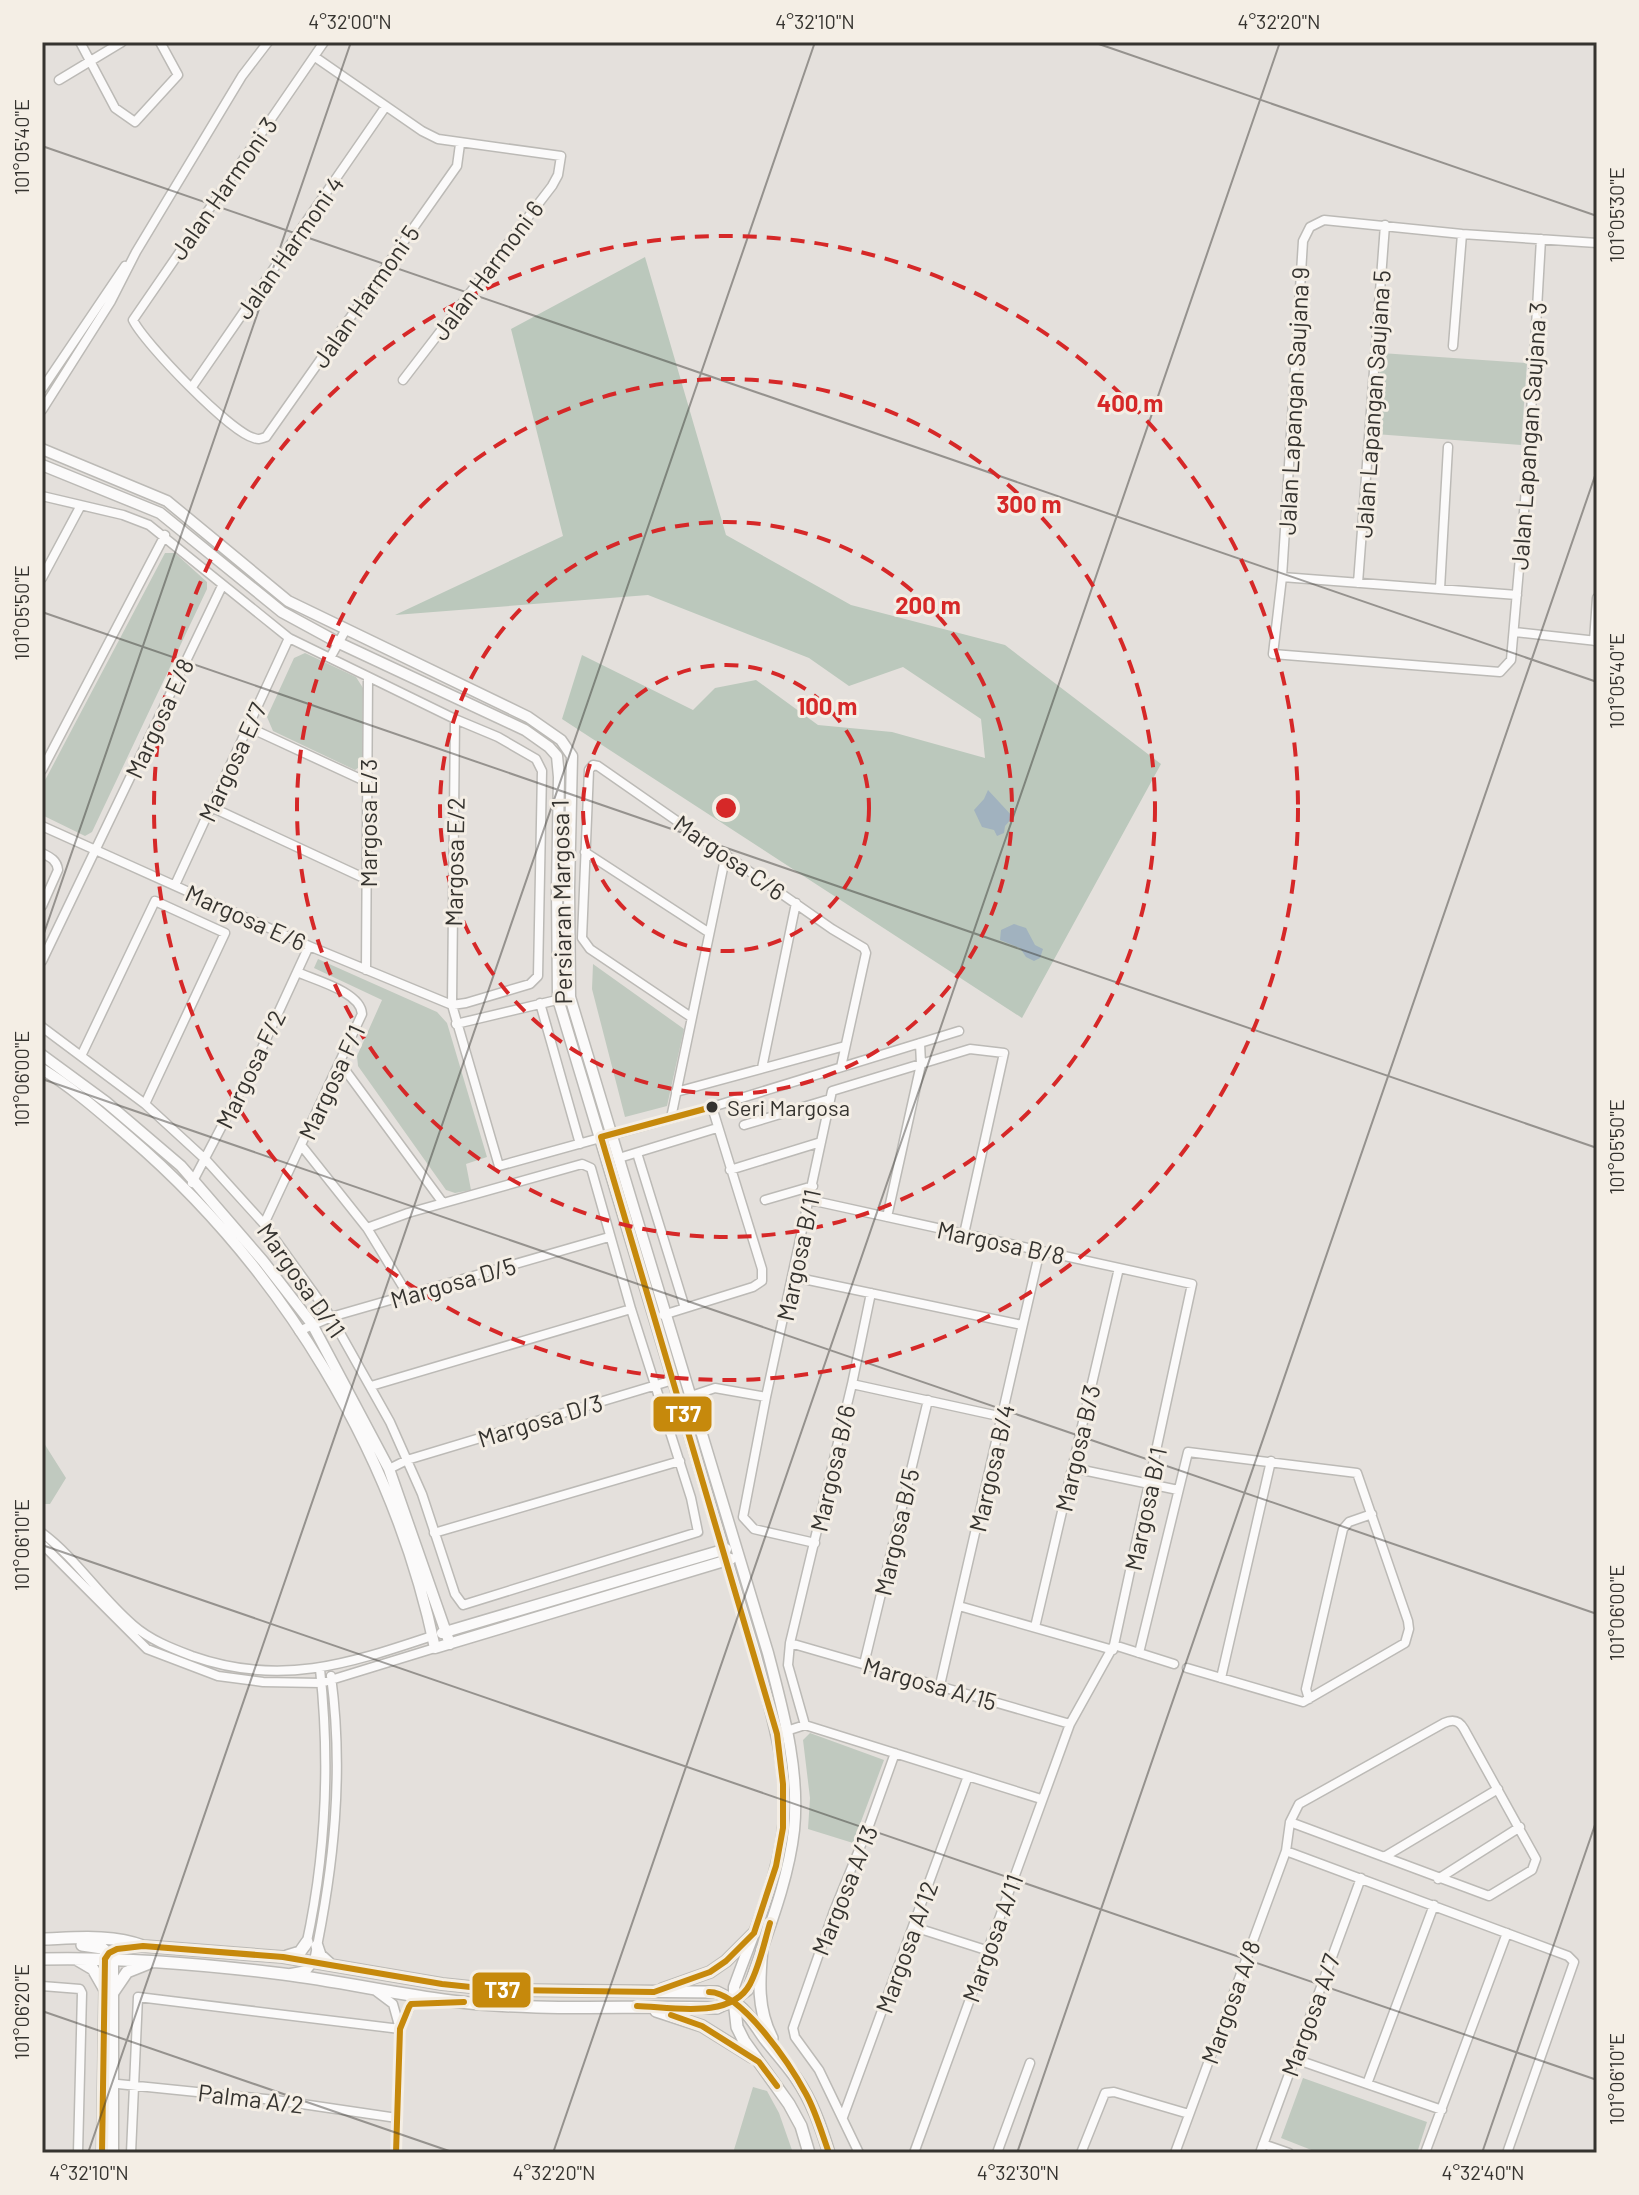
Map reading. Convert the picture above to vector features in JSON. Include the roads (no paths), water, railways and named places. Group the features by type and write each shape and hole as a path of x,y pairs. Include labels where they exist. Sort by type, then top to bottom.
{"main road":[{"path":"654,1992 710,1972 754,1933"},
{"path":"74,1938 79,1944 97,1946 109,1957"},
{"path":"42,1939 129,1940 143,1946"},
{"path":"283,1957 312,1944 331,1965"},
{"path":"109,1957 117,1949 143,1946 283,1957 308,1964 499,1990 717,1992 734,2000 752,2017 786,2064 807,2095 829,2153"},
{"path":"762,1949 758,1984 761,2009 769,2033 786,2064"},
{"path":"42,1959 109,1957 159,1962 284,1975 453,2001 512,2006 717,2008 734,2000"},
{"path":"75,1958 90,1966 108,1992 127,1972 159,1962"},
{"path":"734,2000 737,2027 789,2104 801,2126 809,2153"},
{"path":"639,2006 702,2026 759,2062"}],"street":[{"path":"80,42 115,108 135,122 178,75 160,42"},
{"path":"59,80 122,42"},
{"path":"42,410 111,301 131,260 242,76 268,42"},
{"name":"Jalan Harmoni 3","path":"192,387 133,320 324,42"},
{"path":"315,57 438,139 460,144"},
{"name":"Jalan Harmoni 4","path":"192,387 386,106"},
{"name":"Jalan Harmoni 6","path":"403,380 558,175 561,156 460,144"},
{"name":"Jalan Harmoni 5","path":"192,387 223,419 250,437 266,437 457,166 460,144"},
{"name":"Jalan Lapangan Saujana 9","path":"1273,654 1282,577 1303,241 1310,227 1324,220 1597,243"},
{"name":"Jalan Lapangan Saujana 5","path":"1358,583 1385,225"},
{"path":"1453,346 1462,234"},
{"name":"Jalan Lapangan Saujana 3","path":"1273,654 1500,672 1511,660 1528,466 1541,239"},
{"path":"42,389 118,274 131,260"},
{"path":"1440,589 1448,447"},
{"name":"Persiaran Margosa 1","path":"42,449 167,501 288,601 528,717 567,747 572,756 564,998"},
{"name":"Persiaran Margosa 1","path":"42,465 160,513 282,612 339,643 525,730 557,756 557,888 564,998 659,1316 691,1396 768,1653 782,1733 783,1828 776,1866 734,1987 734,2000"},
{"path":"42,496 123,515 149,525 289,638 498,737 540,764 538,976 530,984 452,1005"},
{"path":"42,578 80,507"},
{"path":"42,770 165,535"},
{"path":"194,560 213,539"},
{"path":"1282,577 1517,595"},
{"name":"Margosa E/8","path":"42,961 222,586"},
{"path":"1515,632 1595,641 1597,598"},
{"path":"330,658 345,631"},
{"name":"Margosa E/7","path":"175,885 289,638"},
{"name":"Margosa E/3","path":"366,970 368,677"},
{"name":"Margosa E/2","path":"455,719 452,1005 456,1024 499,1166 580,1144"},
{"path":"248,727 367,782"},
{"name":"Margosa C/6","path":"585,852 589,770 593,765 866,950 845,1046"},
{"path":"211,807 366,879"},
{"name":"Margosa E/6","path":"42,826 309,946 452,1005"},
{"path":"585,852 708,932"},
{"path":"585,852 582,938 585,945 691,1017"},
{"path":"42,853 51,857 58,870 42,906"},
{"path":"671,1118 726,854"},
{"path":"82,1054 155,901 225,933 145,1104"},
{"path":"762,1068 796,903"},
{"name":"Margosa F/2","path":"185,1189 195,1180 206,1160 309,946"},
{"name":"Margosa F/1","path":"264,1224 362,1014 362,1006 354,997 297,972"},
{"path":"456,1024 564,998"},
{"path":"540,1003 580,1144 959,1031"},
{"name":"Margosa D/11","path":"42,1027 145,1104 206,1160 264,1224 331,1317 371,1386 407,1460 455,1594 463,1605 698,1532 680,1461"},
{"path":"887,1217 921,1064 920,1043"},
{"path":"676,1092 845,1046 841,1067"},
{"path":"744,1125 830,1099 832,1091 938,1057 970,1049 1004,1053 964,1234"},
{"path":"42,1055 154,1141 195,1180 312,1324 389,1469 450,1644"},
{"path":"340,1063 443,1203"},
{"path":"42,1069 101,1113 185,1189 236,1244 299,1331 378,1471 416,1577 435,1648"},
{"name":"Margosa B/11","path":"815,1543 754,1529 743,1517 830,1099"},
{"path":"659,1316 753,1287 762,1281 762,1269 712,1107"},
{"path":"619,1158 717,1128"},
{"name":"Persiaran Margosa 1","path":"606,1135 619,1158 673,1380 723,1551 793,1766 794,1827 790,1855 748,1990 734,2000"},
{"path":"730,1170 821,1142"},
{"path":"301,1145 367,1228 408,1295"},
{"path":"637,1153 685,1308"},
{"path":"367,1228 443,1203 587,1165 591,1168 609,1237 680,1461 434,1533"},
{"path":"765,1200 813,1186"},
{"name":"Margosa B/8","path":"810,1200 1192,1284"},
{"name":"Margosa D/5","path":"299,1331 331,1317 609,1237"},
{"name":"Margosa B/4","path":"940,1685 1040,1250"},
{"name":"Margosa B/3","path":"1035,1627 1119,1268"},
{"path":"794,1277 1022,1325"},
{"name":"Margosa B/1","path":"1070,1724 1114,1648 1192,1284"},
{"name":"Margosa B/6","path":"805,1725 788,1665 790,1643 871,1293"},
{"path":"371,1386 631,1309"},
{"name":"Margosa D/3","path":"389,1469 407,1460 673,1380"},
{"path":"852,1384 1003,1417"},
{"path":"691,1396 715,1388 766,1397"},
{"name":"Margosa B/5","path":"864,1664 928,1400"},
{"path":"1139,1653 1186,1457 1191,1451 1357,1473 1408,1621 1405,1643 1303,1702 1187,1668"},
{"path":"1221,1678 1271,1461"},
{"path":"1073,1468 1178,1490"},
{"path":"1309,1699 1306,1689 1343,1529 1349,1522 1372,1514"},
{"path":"42,1533 115,1609 168,1652 218,1676 263,1682 332,1681 711,1560 723,1551 737,1551"},
{"path":"42,1544 147,1649 220,1665 262,1670 330,1667 447,1631 711,1560"},
{"path":"711,1560 731,1575"},
{"path":"959,1606 1174,1664"},
{"path":"147,1649 151,1639"},
{"name":"Margosa A/15","path":"790,1643 1070,1724"},
{"path":"321,1981 308,1964 336,1826 336,1717 330,1667"},
{"path":"312,1944 324,1825 325,1717 320,1669"},
{"path":"325,1717 336,1717"},
{"path":"1451,1720 1462,1725 1536,1859 1532,1870 1489,1896 1290,1822 1299,1804 1313,1795 1451,1720"},
{"name":"Margosa A/11","path":"914,2153 1070,1724"},
{"path":"782,1733 805,1725 1041,1799"},
{"name":"Margosa A/13","path":"843,2117 819,2070 795,2037 793,2028 895,1753"},
{"name":"Margosa A/12","path":"843,2117 968,1776"},
{"path":"1384,1857 1498,1789"},
{"name":"Margosa A/8","path":"1175,2153 1286,1851 1290,1822"},
{"path":"324,1825 336,1826"},
{"path":"1438,1879 1520,1827"},
{"path":"1286,1851 1568,1956 1574,1962 1507,2153"},
{"name":"Margosa A/7","path":"1262,2148 1361,1878"},
{"path":"1367,2084 1434,1905"},
{"path":"914,1927 989,1951"},
{"path":"1425,2153 1507,1933"},
{"path":"109,1957 109,2083 113,2153"},
{"path":"284,1975 308,1964"},
{"path":"42,1986 80,1989 82,1993 78,2153"},
{"path":"361,1987 388,1998 398,2015 396,2153"},
{"path":"131,2153 138,1997 400,2029"},
{"path":"400,2029 411,2004 453,2001"},
{"path":"1295,2059 1442,2110"},
{"path":"997,2153 1030,2063"},
{"path":"102,2153 109,2083"},
{"name":"Palma A/2","path":"109,2083 275,2100 397,2118"},
{"path":"1081,2153 1105,2093 1114,2092 1189,2114"},
{"path":"843,2117 859,2153"},
{"path":"1262,2148 1289,2153"}],"water":[{"path":"988,790 1013,817 1005,826 1004,833 997,836 994,830 982,827 974,810"},
{"path":"1014,924 1026,928 1035,945 1043,949 1040,958 1034,961 1026,957 1020,948 1000,940 1001,930"}],"place":[{"name":"Seri Margosa","path":"712,1107"}]}
